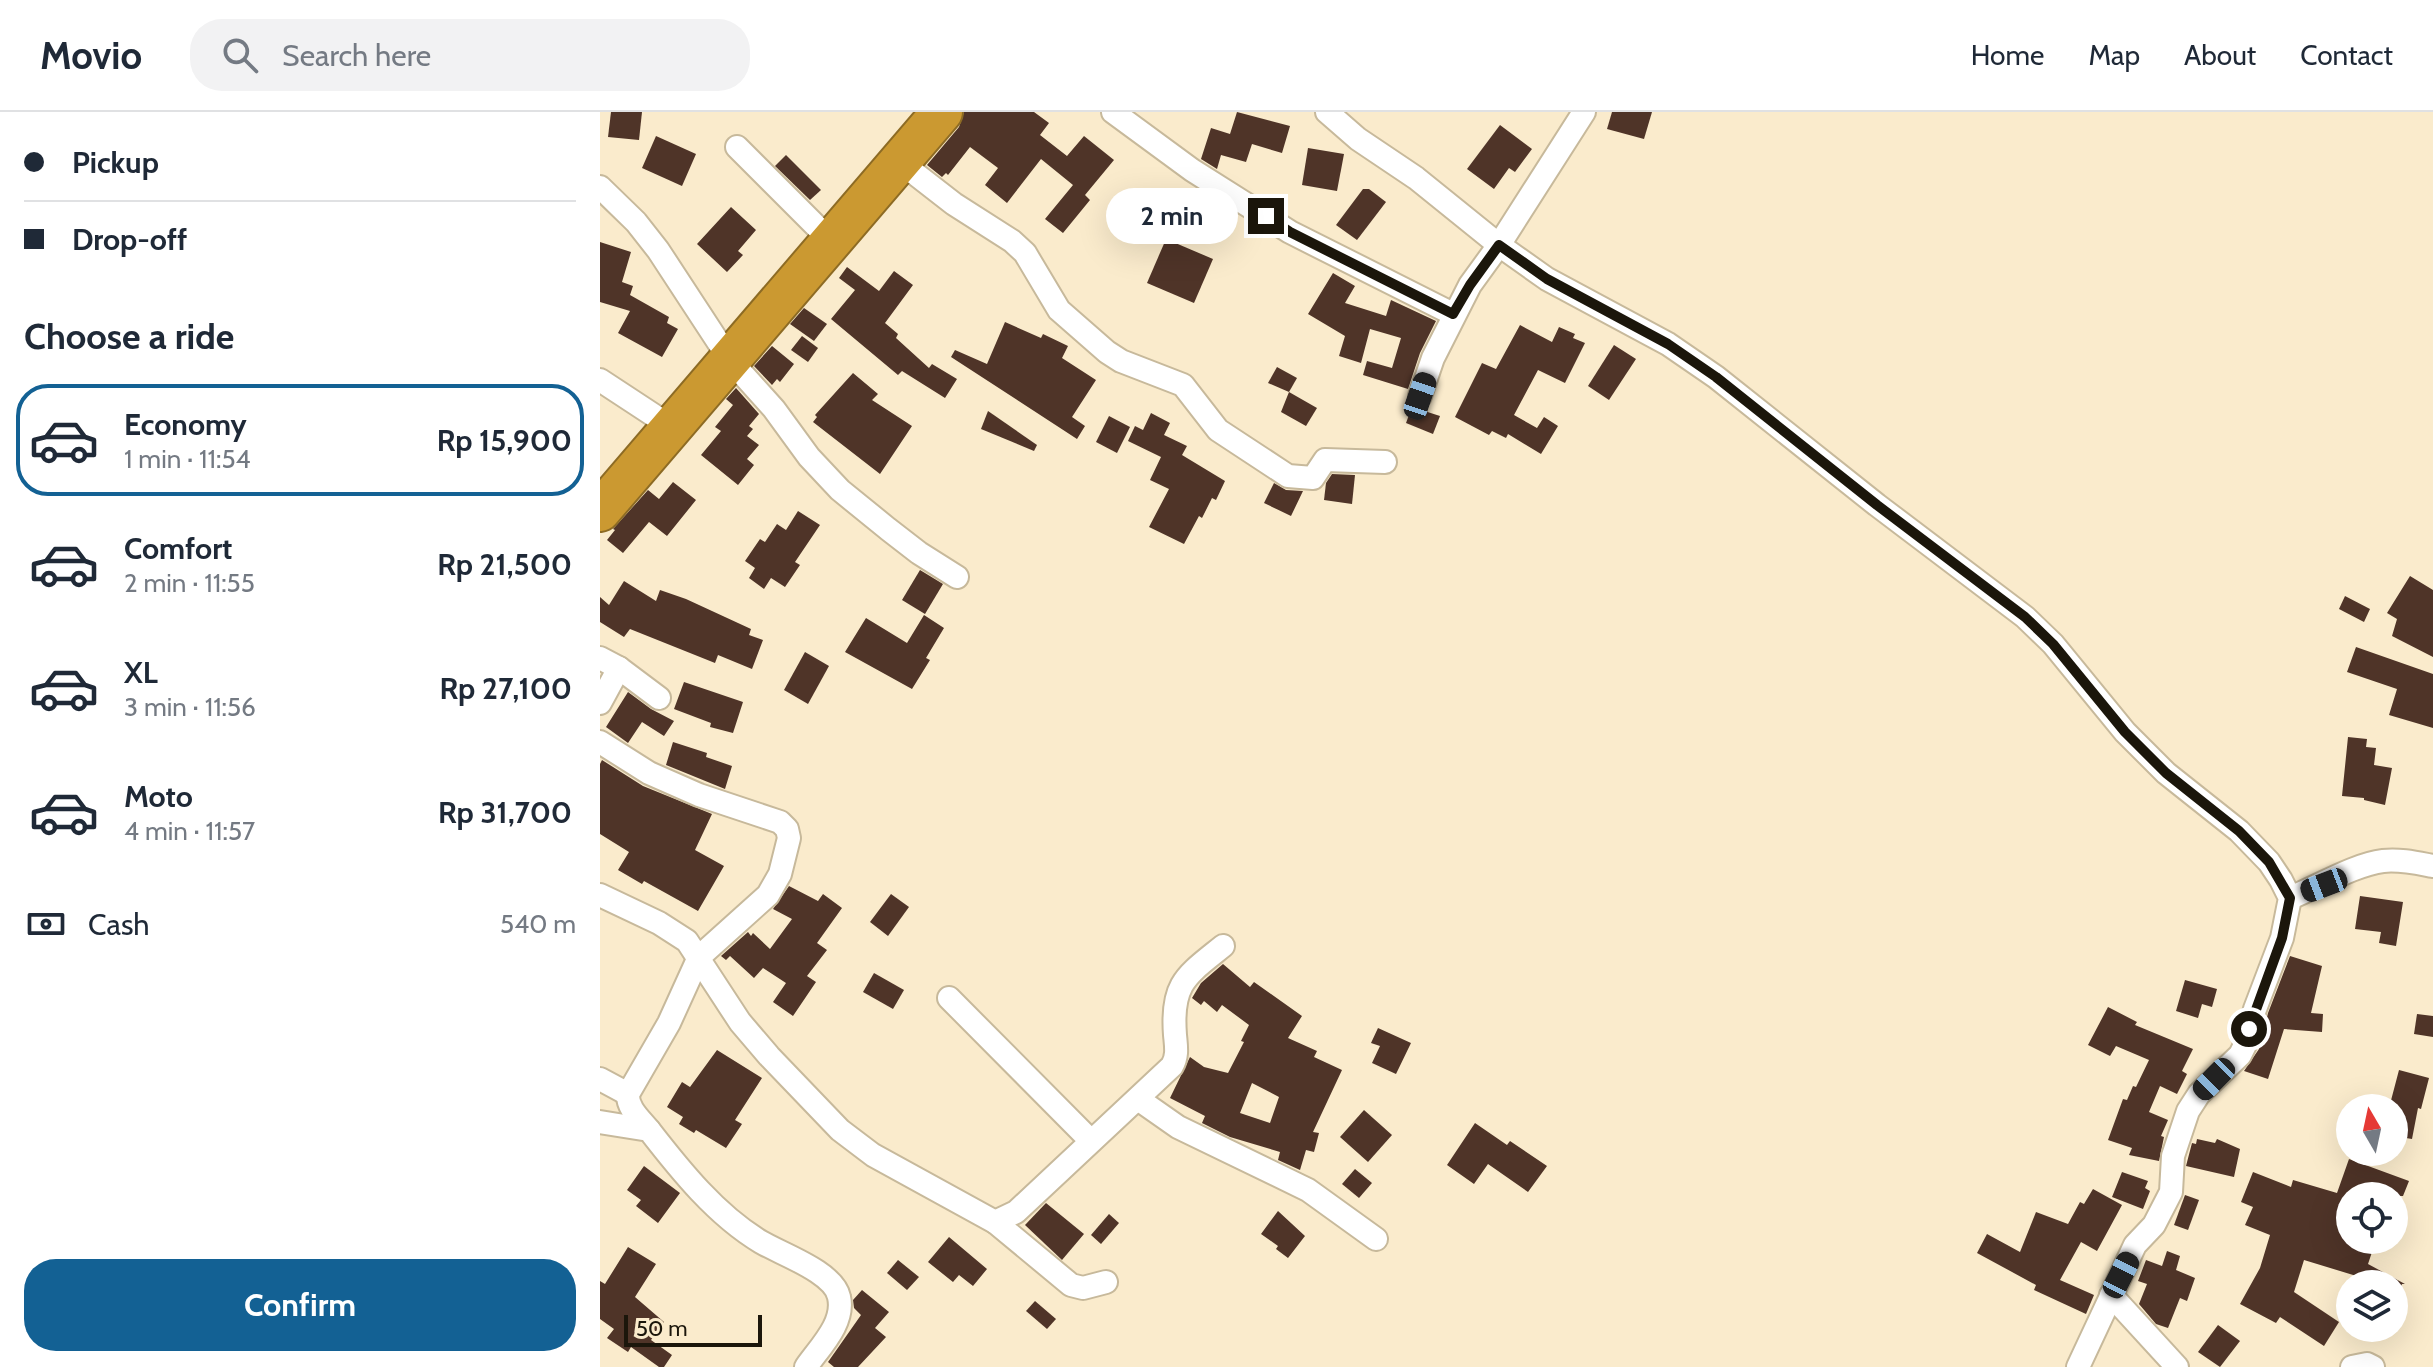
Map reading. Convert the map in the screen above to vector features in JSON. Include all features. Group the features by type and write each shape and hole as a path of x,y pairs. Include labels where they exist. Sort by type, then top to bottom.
{"highway":[{"path":"600,511 942,112"}],"street":[{"path":"1113,112 1192,170 1290,232 1453,314"},
{"path":"1327,112 1358,139 1416,178 1547,279 1657,338 1716,377 2025,617 2053,644 2125,732 2166,773 2239,831 2269,862 2290,898 2282,938 2255,1009 2246,1043 2240,1055 2199,1094 2188,1111 2173,1156 2171,1192 2154,1225 2135,1245 2078,1367"},
{"path":"1420,396 1453,314 1584,112"},
{"path":"737,147 832,242"},
{"path":"900,162 954,204 1012,241 1025,253 1059,310 1107,352 1121,361 1183,385 1218,430 1266,463 1300,479 1313,478 1325,460 1385,462"},
{"path":"600,187 636,222 658,250 730,360 774,409 809,457 840,490 919,553 957,577"},
{"path":"600,380 670,426"},
{"path":"600,703 610,663 659,698"},
{"path":"600,742 649,773 699,795 780,822 787,829 789,838 780,874 768,895 699,957 669,1023 628,1094 628,1100 632,1110 678,1168 723,1212 758,1241 832,1284 839,1295 838,1320 806,1367"},
{"path":"2290,898 2362,866 2381,861 2398,860 2433,866"},
{"path":"600,895 677,934 699,957 740,1022 840,1130 873,1155 995,1222 1071,1285 1083,1288 1106,1282"},
{"path":"995,1222 1016,1212 1138,1099 1175,1060 1174,1001 1179,988 1193,971 1223,946"},
{"path":"949,998 1091,1141"},
{"path":"600,1079 628,1094"},
{"path":"1138,1099 1178,1127 1308,1190 1376,1239"},
{"path":"600,1122 649,1130"},
{"path":"2111,1295 2177,1367"},
{"path":"2352,1367 2367,1364 2373,1367"}],"building":[{"path":"611,112 642,112 639,140 608,137"},
{"path":"964,112 1034,112 1049,123 1040,135 1067,156 1084,136 1114,160 1085,195 1090,200 1063,233 1045,219 1073,185 1041,159 1007,203 985,185 998,168 970,147 948,175 946,173 942,177 927,165 959,127"},
{"path":"1237,112 1290,126 1282,153 1252,144 1246,162 1221,155 1217,169 1201,159 1211,128 1230,134"},
{"path":"1612,112 1652,112 1644,139 1607,129"},
{"path":"1500,125 1532,149 1515,172 1509,168 1494,189 1467,169"},
{"path":"656,136 696,154 682,186 642,168"},
{"path":"1308,148 1344,154 1337,191 1302,185"},
{"path":"786,155 821,190 810,200 775,166"},
{"path":"1363,189 1369,189 1386,202 1357,240 1336,225"},
{"path":"731,207 756,230 738,251 743,255 727,272 697,244"},
{"path":"1166,239 1213,259 1194,303 1147,283"},
{"path":"600,242 631,252 622,282 633,286 630,295 669,317 667,323 678,329 662,357 618,333 630,311 600,302"},
{"path":"847,267 879,291 894,271 913,285 885,323 898,334 896,338 929,368 932,364 957,379 945,398 902,371 898,375 831,319 855,290 839,278"},
{"path":"1333,273 1355,286 1345,303 1386,316 1391,300 1436,321 1420,353 1408,389 1363,375 1367,361 1392,368 1401,338 1370,329 1361,363 1339,356 1345,336 1308,314"},
{"path":"804,308 827,324 814,341 790,324"},
{"path":"1005,322 1068,346 1062,358 1096,380 1072,417 1085,426 1077,439 951,357 955,350 987,364"},
{"path":"1520,325 1552,342 1559,327 1575,334 1573,338 1585,343 1565,383 1538,370 1514,415 1537,428 1544,417 1558,426 1541,454 1508,434 1506,438 1492,431 1489,435 1455,417 1482,363 1496,369"},
{"path":"802,336 818,348 808,362 791,350"},
{"path":"1614,345 1636,359 1609,400 1588,386"},
{"path":"772,346 794,364 780,382 777,379 772,385 754,366"},
{"path":"1277,367 1297,378 1289,392 1268,383"},
{"path":"853,373 878,394 872,400 912,426 880,474 813,422 817,417 815,415"},
{"path":"736,388 759,414 749,426 753,429 747,436 759,445 747,459 754,465 738,485 701,455 721,431 715,427 733,405 726,399"},
{"path":"1289,392 1317,408 1306,426 1281,412"},
{"path":"1412,407 1440,416 1433,434 1406,423"},
{"path":"988,411 1037,445 1034,451 981,429"},
{"path":"1151,413 1170,423 1164,435 1187,446 1182,455 1225,481 1216,500 1212,498 1184,544 1149,527 1169,489 1150,480 1161,457 1128,441 1135,426 1143,430"},
{"path":"1109,416 1130,427 1117,453 1096,442"},
{"path":"1332,474 1355,475 1352,504 1324,500 1326,483"},
{"path":"673,482 696,500 667,536 649,522 623,553 607,540 648,490 659,499"},
{"path":"1274,483 1286,490 1303,491 1291,516 1264,503"},
{"path":"798,511 820,525 795,562 800,565 785,587 771,578 764,589 749,578 755,568 745,561 760,539 765,542 777,524 786,530"},
{"path":"920,570 943,584 925,614 902,600"},
{"path":"2410,576 2433,590 2433,657 2392,636 2397,619 2387,613"},
{"path":"624,581 656,601 660,590 751,629 749,635 763,640 752,669 718,655 715,663 630,629 624,637 600,622 600,597 609,605"},
{"path":"2345,596 2370,609 2364,622 2339,609"},
{"path":"924,615 944,628 926,658 930,660 912,689 845,652 866,618 907,643"},
{"path":"2356,647 2433,674 2433,728 2389,715 2397,689 2347,672"},
{"path":"805,652 829,666 808,704 784,690"},
{"path":"684,682 743,702 733,733 710,727 711,723 674,709"},
{"path":"628,692 674,721 664,736 642,722 628,743 606,727"},
{"path":"2348,737 2367,739 2366,747 2376,748 2374,765 2392,768 2385,805 2364,798 2342,796"},
{"path":"673,742 707,753 706,757 732,766 725,789 666,765"},
{"path":"602,760 643,786 712,814 695,850 724,866 698,911 618,870 629,852 600,834"},
{"path":"789,886 818,901 823,894 842,908 817,943 827,950 807,976 816,982 793,1016 773,1002 786,983 763,968 754,978 730,956 726,960 721,956 748,932 770,949 792,919 773,909"},
{"path":"891,894 909,907 888,936 870,922"},
{"path":"2360,896 2403,902 2396,946 2379,943 2381,932 2355,929"},
{"path":"2290,956 2322,966 2311,1013 2323,1014 2322,1032 2284,1029 2268,1079 2244,1071 2259,1049 2268,1013"},
{"path":"1223,964 1250,987 1254,982 1302,1016 1288,1038 1317,1051 1314,1057 1342,1070 1313,1132 1319,1133 1314,1152 1306,1150 1300,1170 1278,1160 1280,1152 1230,1137 1202,1123 1205,1116 1170,1098 1190,1057 1204,1067 1228,1073 1249,1025 1222,1005 1217,1012 1204,1001 1201,1005 1192,998 1201,983","holes":["1252,1083 1279,1097 1270,1123 1240,1113"]},
{"path":"874,973 904,990 893,1009 863,992"},
{"path":"2185,980 2217,989 2212,1007 2202,1004 2198,1018 2176,1011"},
{"path":"2108,1007 2137,1022 2135,1025 2193,1049 2182,1071 2187,1074 2177,1094 2160,1086 2149,1112 2168,1120 2161,1136 2164,1137 2159,1161 2129,1155 2132,1148 2108,1140 2123,1099 2127,1100 2133,1086 2136,1087 2149,1060 2116,1046 2110,1056 2088,1045"},
{"path":"2417,1014 2433,1016 2433,1037 2414,1034"},
{"path":"1378,1028 1411,1043 1396,1074 1372,1063 1380,1046 1371,1043"},
{"path":"717,1050 762,1078 735,1120 742,1124 726,1148 679,1124 683,1117 667,1107 682,1082 690,1087"},
{"path":"2399,1070 2429,1078 2421,1109 2418,1108 2412,1139 2408,1138 2408,1094 2393,1094"},
{"path":"1364,1110 1392,1135 1368,1162 1340,1137"},
{"path":"1475,1123 1507,1145 1510,1141 1547,1166 1528,1192 1488,1164 1474,1184 1447,1165"},
{"path":"2197,1139 2215,1143 2217,1139 2240,1149 2234,1177 2186,1166 2192,1143 2196,1144"},
{"path":"644,1166 680,1193 658,1223 636,1206 641,1200 627,1190"},
{"path":"2347,1166 2368,1166 2409,1181 2408,1184 2341,1182"},
{"path":"1355,1169 1372,1183 1359,1198 1342,1184"},
{"path":"2122,1172 2148,1181 2145,1188 2150,1191 2143,1209 2112,1197"},
{"path":"2253,1172 2291,1187 2293,1180 2336,1193 2336,1254 2371,1254 2368,1264 2379,1270 2337,1270 2304,1260 2294,1292 2336,1320 2336,1327 2324,1346 2280,1317 2276,1323 2240,1304 2260,1268 2270,1235 2245,1225 2253,1207 2241,1202"},
{"path":"2093,1189 2122,1205 2097,1251 2081,1242 2060,1280 2094,1295 2086,1314 2034,1290 2036,1285 1977,1253 1987,1234 2020,1252 2036,1212 2068,1224 2080,1202 2084,1204"},
{"path":"2185,1195 2199,1200 2188,1230 2174,1225"},
{"path":"1046,1203 1084,1234 1062,1260 1025,1225"},
{"path":"1278,1211 1305,1236 1288,1258 1261,1234"},
{"path":"1109,1214 1119,1223 1101,1244 1091,1235"},
{"path":"949,1237 987,1269 973,1286 959,1275 953,1282 928,1262"},
{"path":"628,1247 656,1264 635,1297 664,1322 651,1340 672,1355 664,1367 659,1367 631,1347 628,1352 607,1338 614,1329 600,1319 600,1281 605,1284"},
{"path":"2167,1251 2180,1256 2176,1270 2195,1278 2187,1301 2180,1298 2168,1328 2156,1324 2139,1304 2147,1284 2138,1281 2146,1260 2162,1266"},
{"path":"898,1260 919,1277 907,1290 887,1273"},
{"path":"862,1290 889,1312 875,1328 886,1337 858,1367 834,1367 828,1362 861,1315 854,1308 853,1300"},
{"path":"1035,1301 1056,1319 1047,1329 1026,1311"},
{"path":"2218,1325 2240,1341 2220,1367 2198,1352"}],"route":[{"path":"1266,216 1290,232 1453,314 1499,245 1547,279 1668,344 1716,377 2025,617 2053,644 2125,732 2166,773 2239,831 2269,862 2281,880 2290,898 2282,938 2249,1029"}]}
